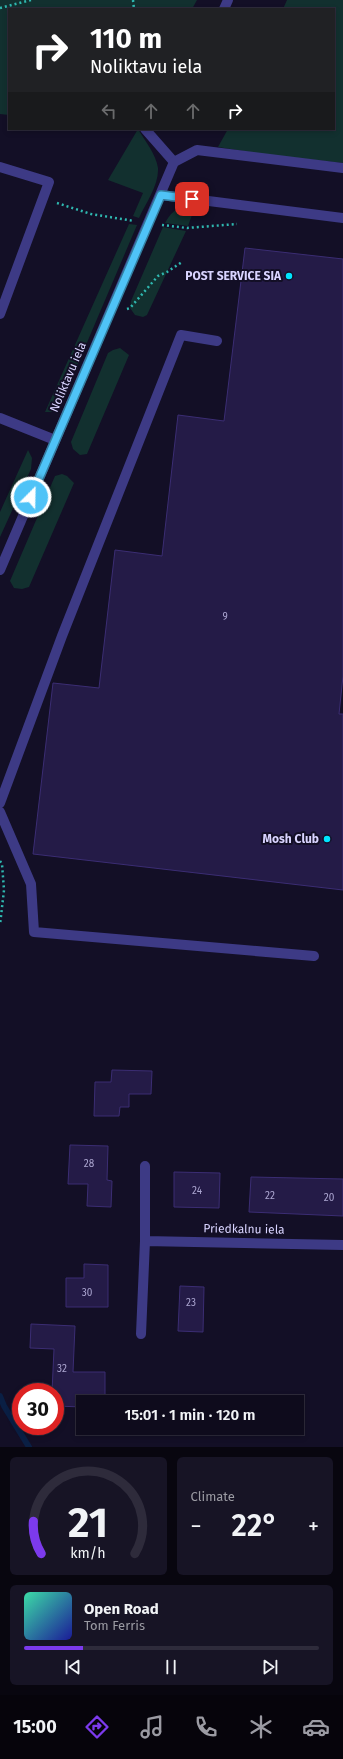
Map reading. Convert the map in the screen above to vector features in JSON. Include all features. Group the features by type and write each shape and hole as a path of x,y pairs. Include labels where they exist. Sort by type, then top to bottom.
{"street":[{"path":"145,130 174,162 197,150 343,168"},
{"name":"Noliktavu iela","path":"0,570 174,162"},
{"path":"0,167 50,182 0,314"},
{"path":"161,195 343,218"},
{"path":"0,803 62,636 181,335 217,341"},
{"path":"0,418 55,440"},
{"path":"0,812 30,884 34,932 314,956"},
{"path":"141,1334 145,1240 145,1166"},
{"name":"Priedkalnu iela","path":"145,1240 343,1245"}],"path":[{"path":"0,8 30,0"},
{"path":"43,198 91,214 149,223 187,228 237,224"},
{"path":"111,311 130,308 158,276 182,262"},
{"path":"0,861 2,864 4,890 0,924"}],"green space":[{"path":"0,0 197,0 193,8 8,8 8,115 0,114"},
{"path":"287,0 343,0 343,163 269,155 218,147 227,130 335,130 335,8 283,8"},
{"path":"139,130 153,153 158,168 158,174 152,194 139,218 133,216 143,193 108,180"},
{"path":"185,207 191,210 192,215 188,226 165,223 173,212"},
{"path":"129,224 137,225 60,406 52,412 45,412"},
{"path":"163,227 186,231 147,315 143,317 135,315 130,308 131,301"},
{"path":"120,348 129,355 87,454 80,455 73,449 71,442 108,353"},
{"path":"28,450 32,458 31,469 0,537 0,512"},
{"path":"62,474 67,476 74,483 29,587 22,589 14,588 10,581 55,476"}],"building":[{"path":"245,248 343,259 343,676 339,714 343,714 343,890 33,854 53,683 99,688 115,550 162,556 178,415 224,421"},
{"path":"112,1070 152,1071 151,1094 129,1094 129,1107 120,1107 119,1116 94,1116 95,1082 111,1082"},
{"path":"70,1145 108,1146 107,1180 112,1181 111,1207 87,1206 88,1184 68,1184"},
{"path":"174,1172 220,1173 219,1208 174,1207"},
{"path":"251,1177 343,1179 343,1216 249,1212"},
{"path":"84,1264 108,1265 108,1307 66,1307 66,1278 84,1278"},
{"path":"180,1286 204,1287 203,1332 178,1331"},
{"path":"31,1324 75,1326 73,1372 105,1372 105,1395 76,1395 76,1407 64,1406 64,1383 52,1383 54,1349 30,1348"}],"waterway":[{"path":"0,1396 4,1406 29,1447"}],"place":[{"name":"POST SERVICE SIA","path":"289,276"},
{"name":"Mosh Club","path":"327,839"}],"route":[{"path":"31,497 161,195 192,199"}]}
